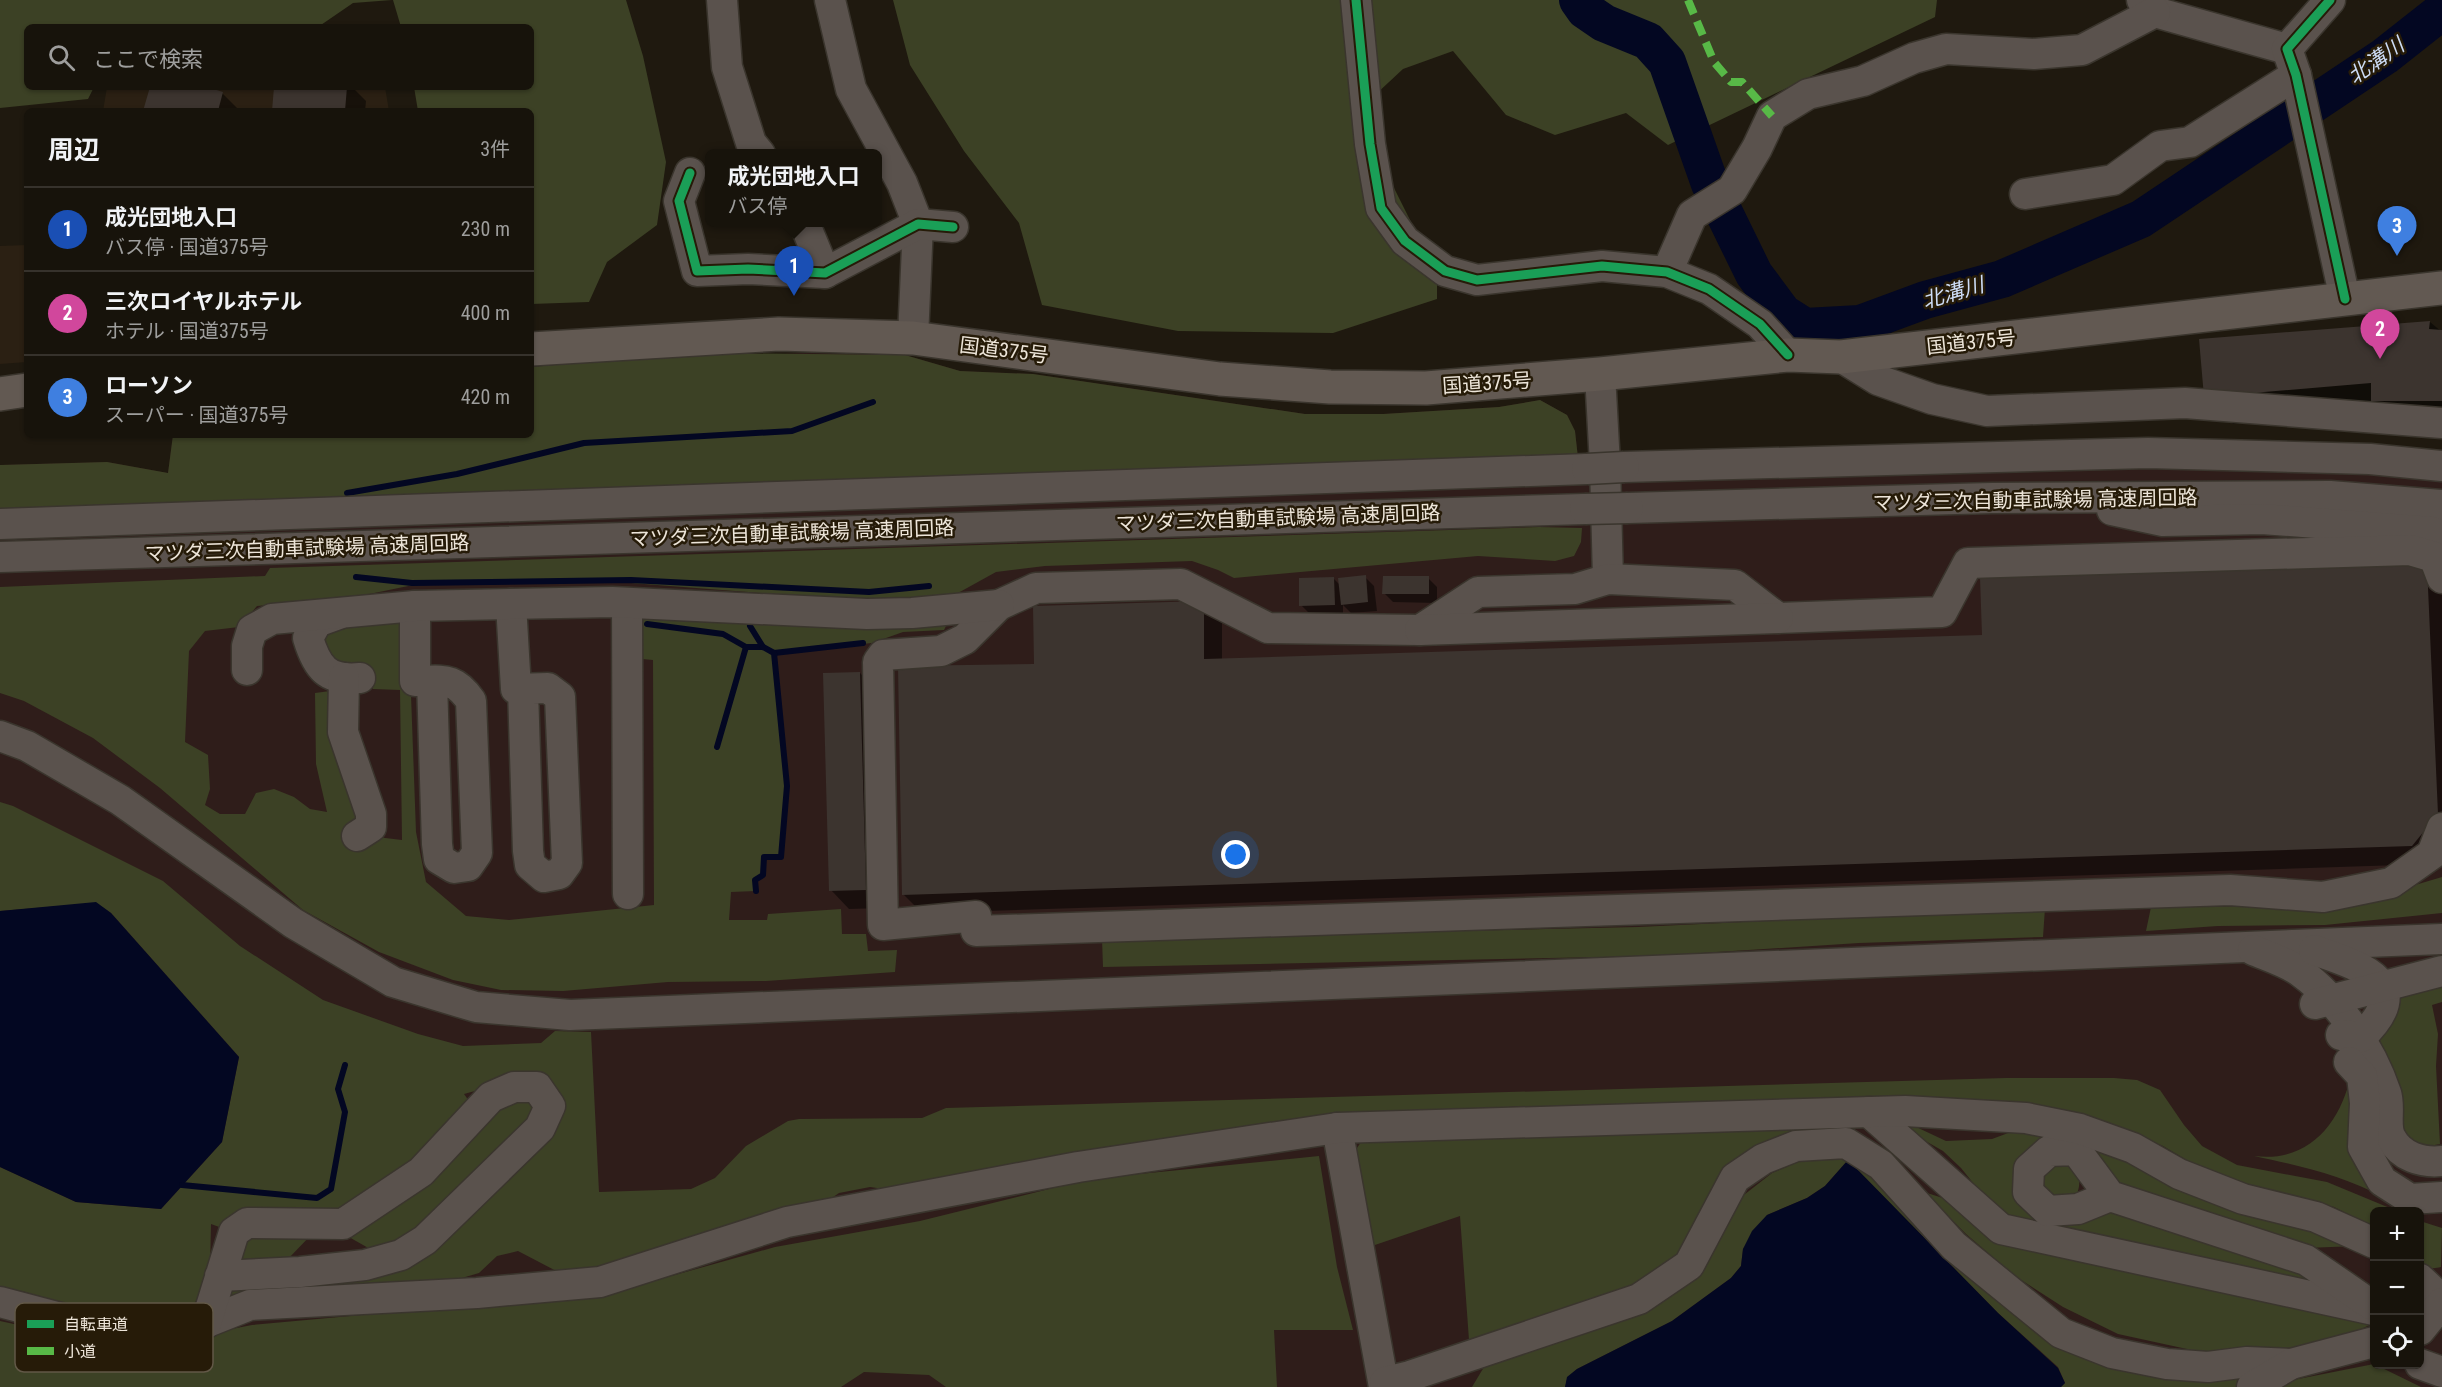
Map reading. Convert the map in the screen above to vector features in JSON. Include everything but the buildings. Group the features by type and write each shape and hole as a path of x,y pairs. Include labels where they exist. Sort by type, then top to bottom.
{"highway":[{"name":"国道375号","path":"534,349 779,334 913,338 1220,379 1330,387 1426,387 1600,374 1788,355 1841,357 2442,288"},
{"path":"0,394 24,390"}],"street":[{"path":"722,0 726,67 751,143 756,149"},
{"path":"830,0 851,89 902,183 918,224 913,338"},
{"path":"1356,0 1370,144 1381,208 1406,241 1445,272 1477,280 1602,266 1666,272 1708,289 1760,324 1788,355"},
{"path":"2025,194 2113,180 2160,146 2190,142 2291,62 2330,0"},
{"path":"1666,272 1692,215 1732,190 1757,148 1772,116 1808,94 1863,81 1914,58 1946,49 2034,54 2082,50 2149,6 2291,62"},
{"path":"2291,62 2345,299"},
{"path":"690,173 679,201 697,272 748,270 825,273 918,224 953,227"},
{"path":"806,227 825,273"},
{"path":"1841,357 1878,380 1932,399 1988,411 2185,403 2442,423"},
{"path":"1600,374 1606,476 1608,579"},
{"path":"0,524 1624,467 2148,453 2370,459 2442,466"},
{"name":"マツダ三次自動車試験場 高速周回路","path":"0,557 1585,509 2054,498 2330,496 2442,505"},
{"path":"2054,498 2163,521 2262,519 2433,532 2442,537"},
{"path":"247,670 247,646 252,630 272,619 415,606 627,603 867,614 912,613 999,605 1036,588 1181,584 1268,628 1420,630 1942,612 1968,563 2410,550 2434,557 2442,578"},
{"path":"1420,630 1478,592 1575,589 1608,579 1735,585 1778,618"},
{"path":"627,603 628,894"},
{"path":"510,604 516,689 548,688 560,697 567,863 559,874 544,877 530,865 528,850 523,689"},
{"path":"999,605 965,639 941,651 883,655 878,662 883,925 976,916 976,931 2230,890 2323,897 2391,884 2432,854 2442,828"},
{"path":"415,606 415,681 432,681 446,681 461,686 471,701 477,853 468,866 454,868 439,859 436,844 432,681"},
{"path":"342,613 317,622 308,638 312,654 326,673 352,678 343,732 371,814 371,827 357,836"},
{"path":"0,736 27,746 120,800 293,924 393,982 476,1007 570,1015 2435,940"},
{"path":"2300,945 2352,963 2372,974 2383,986 2384,1003 2377,1022 2350,1044"},
{"path":"2247,947 2298,970 2388,1098 2390,1137 2401,1152 2417,1160 2442,1161"},
{"path":"2322,1002 2435,973"},
{"path":"2350,1044 2362,1076 2366,1102 2363,1147 2382,1181 2410,1199 2442,1197"},
{"path":"212,1303 220,1276 234,1232 247,1223 343,1224 421,1172 491,1096 514,1087 537,1088 550,1106 540,1128 425,1240 401,1256 374,1263 300,1272 220,1276"},
{"path":"213,1320 250,1305 477,1293 600,1282 787,1222 1078,1167 1337,1128 1905,1111 2026,1118 2080,1129 2133,1149 2179,1174 2243,1199 2316,1217 2370,1241"},
{"path":"1869,1112 2001,1229 2370,1308"},
{"path":"1337,1128 1384,1384 1639,1299 1689,1265 1735,1178 1763,1159 1796,1146 1846,1143 1881,1165 1954,1246 2061,1333 2112,1353 2167,1364 2208,1367 2247,1362 2292,1364"},
{"path":"2110,1196 2306,1260 2370,1306"},
{"path":"318,1224 374,1263"},
{"path":"2424,1291 2431,1313"},
{"path":"0,1302 15,1306"},
{"path":"2252,1387 2292,1364 2370,1343"},
{"path":"2424,1365 2442,1372"}],"shaded area":[{"path":"106,90 386,90 388,108 104,108"},
{"path":"24,245 24,362 0,364 0,246"},
{"path":"803,353 905,355 960,371 1033,374 1305,414 1383,414 1499,407 1540,400 1567,415 1575,431 1578,457 2442,456 2442,1387 0,1387 0,465 107,462 168,473 173,438 534,438 534,367"}],"green space":[{"path":"0,0 392,0 353,3 322,24 24,24 24,90 92,90 88,99 0,108"},
{"path":"393,0 626,0 643,56 666,162 657,225 607,262 589,302 534,304 534,108 418,108 414,90 534,90 534,24 400,24"},
{"path":"893,0 1937,0 1935,17 1668,145 1626,113 1555,135 1506,115 1453,51 1403,69 1360,109 1390,180 1437,274 1437,299 1333,333 1178,331 1042,305 1019,223 964,151 910,65"},
{"path":"698,353 905,355 960,371 1033,374 1305,414 1383,414 1499,407 1540,400 1567,415 1575,431 1578,458 0,514 0,465 107,462 168,473 173,438 534,438 534,367"},
{"path":"1539,527 1582,528 1581,542 1574,556 1555,561 1478,556 1234,578 1192,561 1045,566 996,572 958,593 880,602 592,580 418,584 350,598 257,606 239,627 205,631 189,651 185,742 208,755 210,789 205,805 220,814 245,814 256,793 274,789 294,797 310,809 327,812 316,764 315,693 330,691 377,837 402,840 400,690 373,689 370,669 330,662 318,634 408,612 416,832 426,882 466,916 509,920 654,905 653,660 642,659 638,618 694,622 948,622 944,630 903,632 872,643 774,653 787,786 781,857 764,857 763,875 755,880 756,891 731,892 729,920 767,920 768,914 841,909 842,934 866,934 868,951 897,950 895,972 766,981 668,982 563,991 501,990 453,980 379,952 303,910 160,788 93,738 24,701 0,693 0,587 265,576 270,568"},
{"path":"0,802 13,806 163,881 240,946 323,1000 418,1034 463,1046 541,1043 555,1031 591,1032 599,1192 691,1189 715,1178 746,1146 788,1121 799,1119 922,1118 946,1108 2006,1078 2114,1078 2137,1080 2160,1090 2184,1125 2202,1146 2237,1165 2327,1182 2387,1207 2370,1207 2370,1225 2334,1207 2235,1181 2200,1168 2163,1146 2090,1116 2032,1107 1522,1106 1279,1124 905,1192 870,1187 839,1193 816,1209 652,1260 562,1274 518,1251 497,1256 479,1273 445,1283 221,1298 223,1288 447,1232 550,1091 482,1089 464,1094 469,1101 451,1133 350,1206 324,1216 222,1228 211,1224 210,1272 195,1303 63,1303 22,1291 0,1290 0,1167 76,1202 161,1209 222,1142 239,1057 111,913 96,903 0,911"},
{"path":"2442,877 2442,913 2325,925 2218,926 2146,931 2151,907 2267,906 2331,910"},
{"path":"2045,908 2043,937 1859,943 1654,956 1103,967 1102,939 1638,927"},
{"path":"2442,983 2442,1002 2432,1005 2438,1034 2436,1066 2440,1144 2420,1148 2402,1138 2369,1039 2393,998"},
{"path":"2351,1074 2387,1199 2322,1173 2254,1156 2291,1153 2306,1146 2319,1136 2339,1108"},
{"path":"530,1093 539,1118 477,1185 379,1254 340,1232 477,1120"},
{"path":"1912,1125 1946,1141 1992,1139 2019,1129 2040,1128 2370,1247 2370,1256 2357,1246 2306,1248 2130,1194 2055,1141 2024,1206 2119,1210 2295,1265 2314,1288 2013,1221 1982,1194 1961,1168 1943,1151 1908,1131 1905,1126"},
{"path":"1860,1127 1809,1133 1754,1154 1680,1257 1652,1280 1460,1353 1469,1340 1460,1216 1372,1246 1353,1154 1361,1142"},
{"path":"1837,1152 1864,1164 2056,1338 2259,1375 2240,1387 2061,1387 2065,1383 2058,1367 1998,1313 1848,1160 1825,1186 1807,1198 1767,1215 1743,1249 1741,1266 1731,1278 1672,1321 1577,1369 1568,1377 1565,1387 1472,1387 1484,1367 1633,1314 1740,1198 1772,1173 1808,1158"},
{"path":"1319,1156 1337,1267 1353,1330 1274,1330 1277,1387 946,1387 929,1375 864,1372 841,1387 0,1387 0,1321 15,1324 15,1372 213,1372 213,1333 252,1325 614,1292 775,1247 920,1221 1089,1179"},
{"path":"2067,1164 2075,1170 2079,1178 2076,1196 2045,1197 2040,1178 2048,1166"},
{"path":"1924,1192 2370,1322 2370,1325 2333,1342 2272,1353 2196,1351 2118,1334 2063,1307 2015,1276 1966,1234"},
{"path":"2424,1222 2442,1228 2441,1267 2425,1266"},
{"path":"242,1232 313,1233 287,1260 242,1265 236,1242"},
{"path":"2370,1365 2370,1369 2384,1369 2421,1387 2279,1387 2288,1381"}],"water":[{"path":"96,902 111,913 239,1057 222,1142 161,1209 76,1202 0,1167 0,911"},
{"path":"1848,1160 1998,1313 2058,1368 2065,1383 2061,1387 1565,1387 1567,1377 1577,1369 1672,1321 1731,1278 1741,1266 1743,1249 1752,1231 1767,1215 1807,1198 1825,1186"}],"waterway":[{"name":"北溝川","path":"1578,0 1585,10 1604,23 1648,41 1667,62 1710,184 1754,274 1783,313 1805,327 1860,324 1925,300 2002,279 2141,219 2385,56 2442,11"},
{"path":"347,493 457,474 584,443 792,431 873,402"},
{"path":"356,577 412,583 631,580 869,592 929,586"},
{"path":"647,624 723,634 746,647"},
{"path":"717,747 746,647 763,647 750,626"},
{"path":"774,653 863,643"},
{"path":"756,891 755,880 763,875 764,857 781,857 787,786 774,653 763,647"},
{"path":"182,1185 317,1198 331,1189 345,1112 338,1089 345,1065"}],"marked path":[{"path":"1688,0 1714,62 1731,82 1742,82 1772,116"}],"cycle path":[{"path":"1356,0 1370,144 1381,208 1405,241 1445,271 1477,280 1602,266 1667,272 1709,289 1760,324 1788,355"},
{"path":"2330,0 2287,49 2296,75 2345,299"},
{"path":"690,173 679,201 697,271 748,269 825,273 918,224 953,227"}],"place":[{"name":"ローソン","path":"2397,256"},
{"name":"成光団地入口","path":"794,296"},
{"name":"三次ロイヤルホテル","path":"2380,359"}]}
